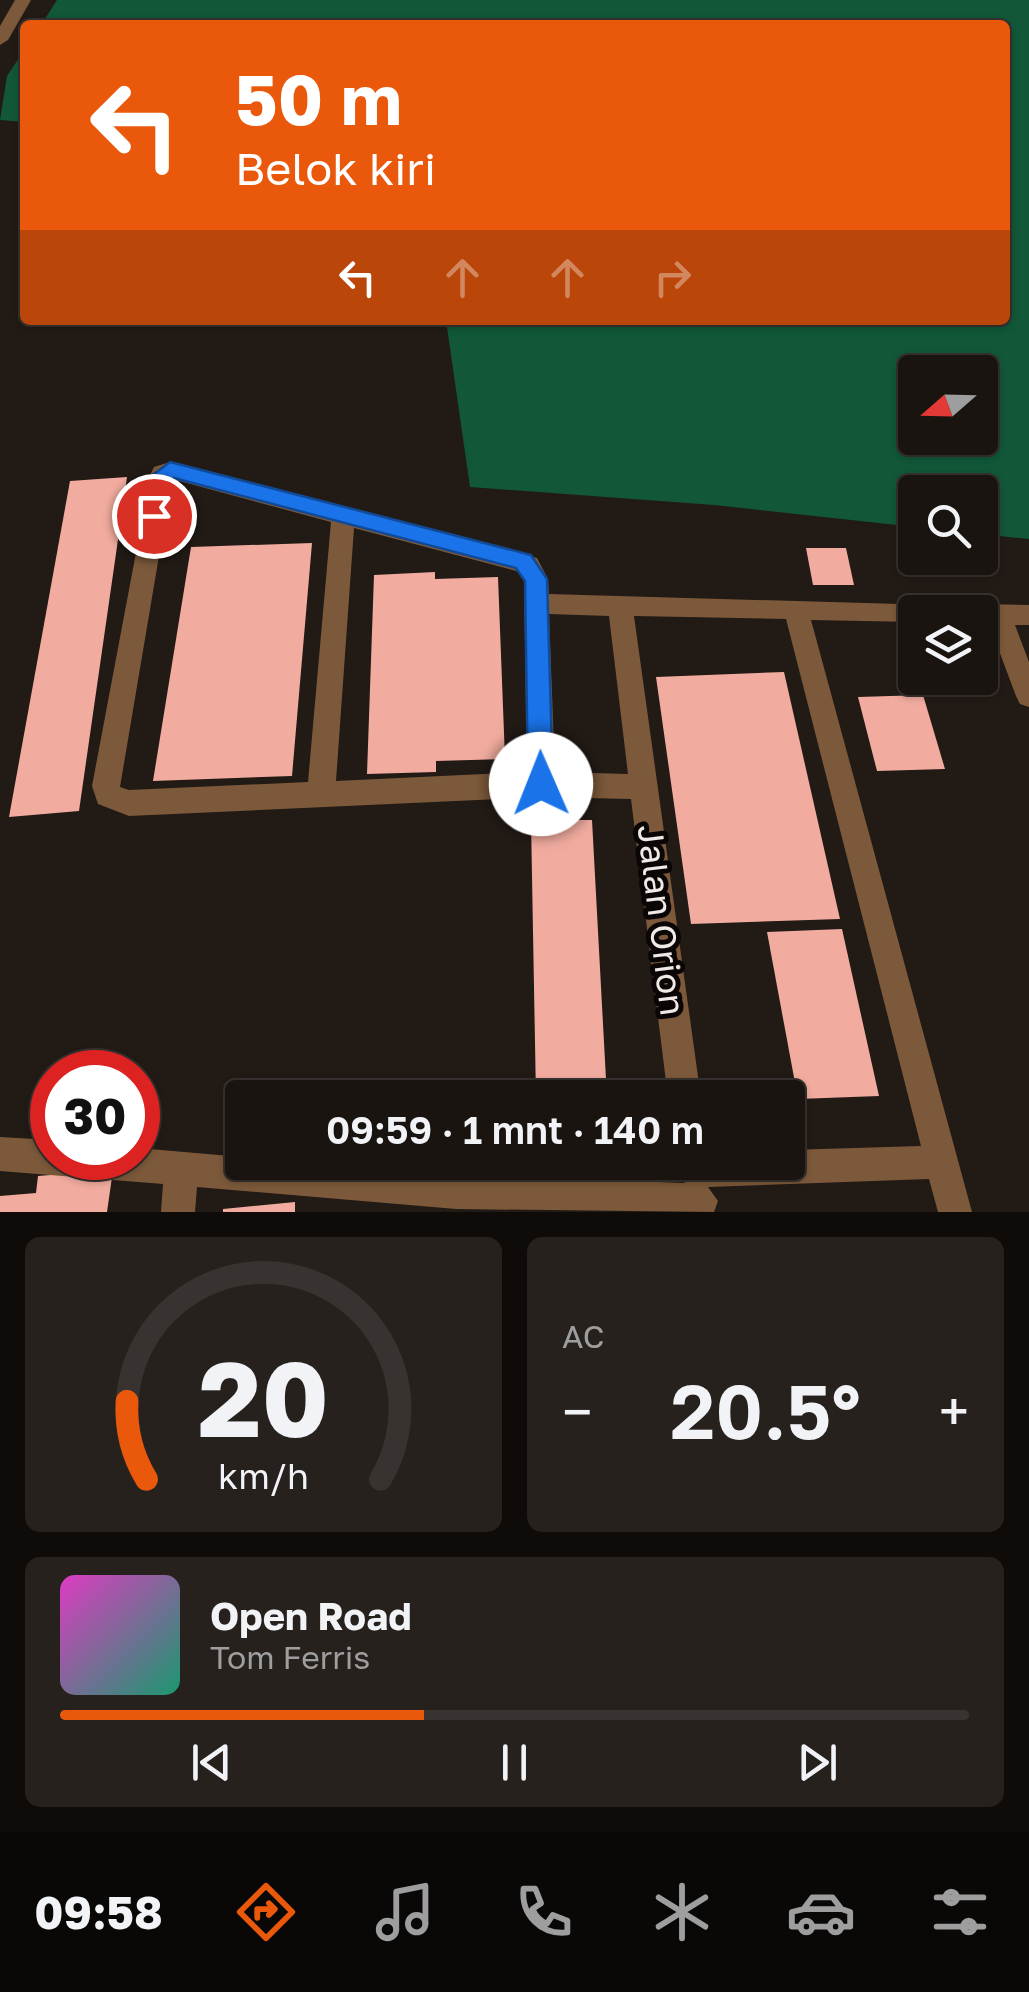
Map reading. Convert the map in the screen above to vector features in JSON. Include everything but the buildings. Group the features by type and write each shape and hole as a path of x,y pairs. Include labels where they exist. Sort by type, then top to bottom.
{"street":[{"path":"0,40 22,0"},
{"name":"Jalan Orion","path":"343,515 170,470 161,477 106,786 108,795 129,803 541,784 645,787 683,1080"},
{"path":"321,795 343,515 523,562 536,579 541,784"},
{"path":"536,604 898,612"},
{"path":"620,606 645,787"},
{"path":"796,610 955,1212"},
{"path":"998,614 1029,615"},
{"path":"998,632 1029,696"},
{"path":"0,1154 30,1156"},
{"path":"160,1164 457,1202 698,1186 942,1162"},
{"path":"178,1212 181,1166"}],"green space":[{"path":"57,0 1029,0 1029,539 998,536 998,475 898,475 898,525 714,505 470,487 447,325 1010,325 1010,20 44,20"},
{"path":"20,56 20,122 0,120 7,76"}],"route":[{"path":"154,516 162,473 170,470 528,565 536,579 541,784"}]}
